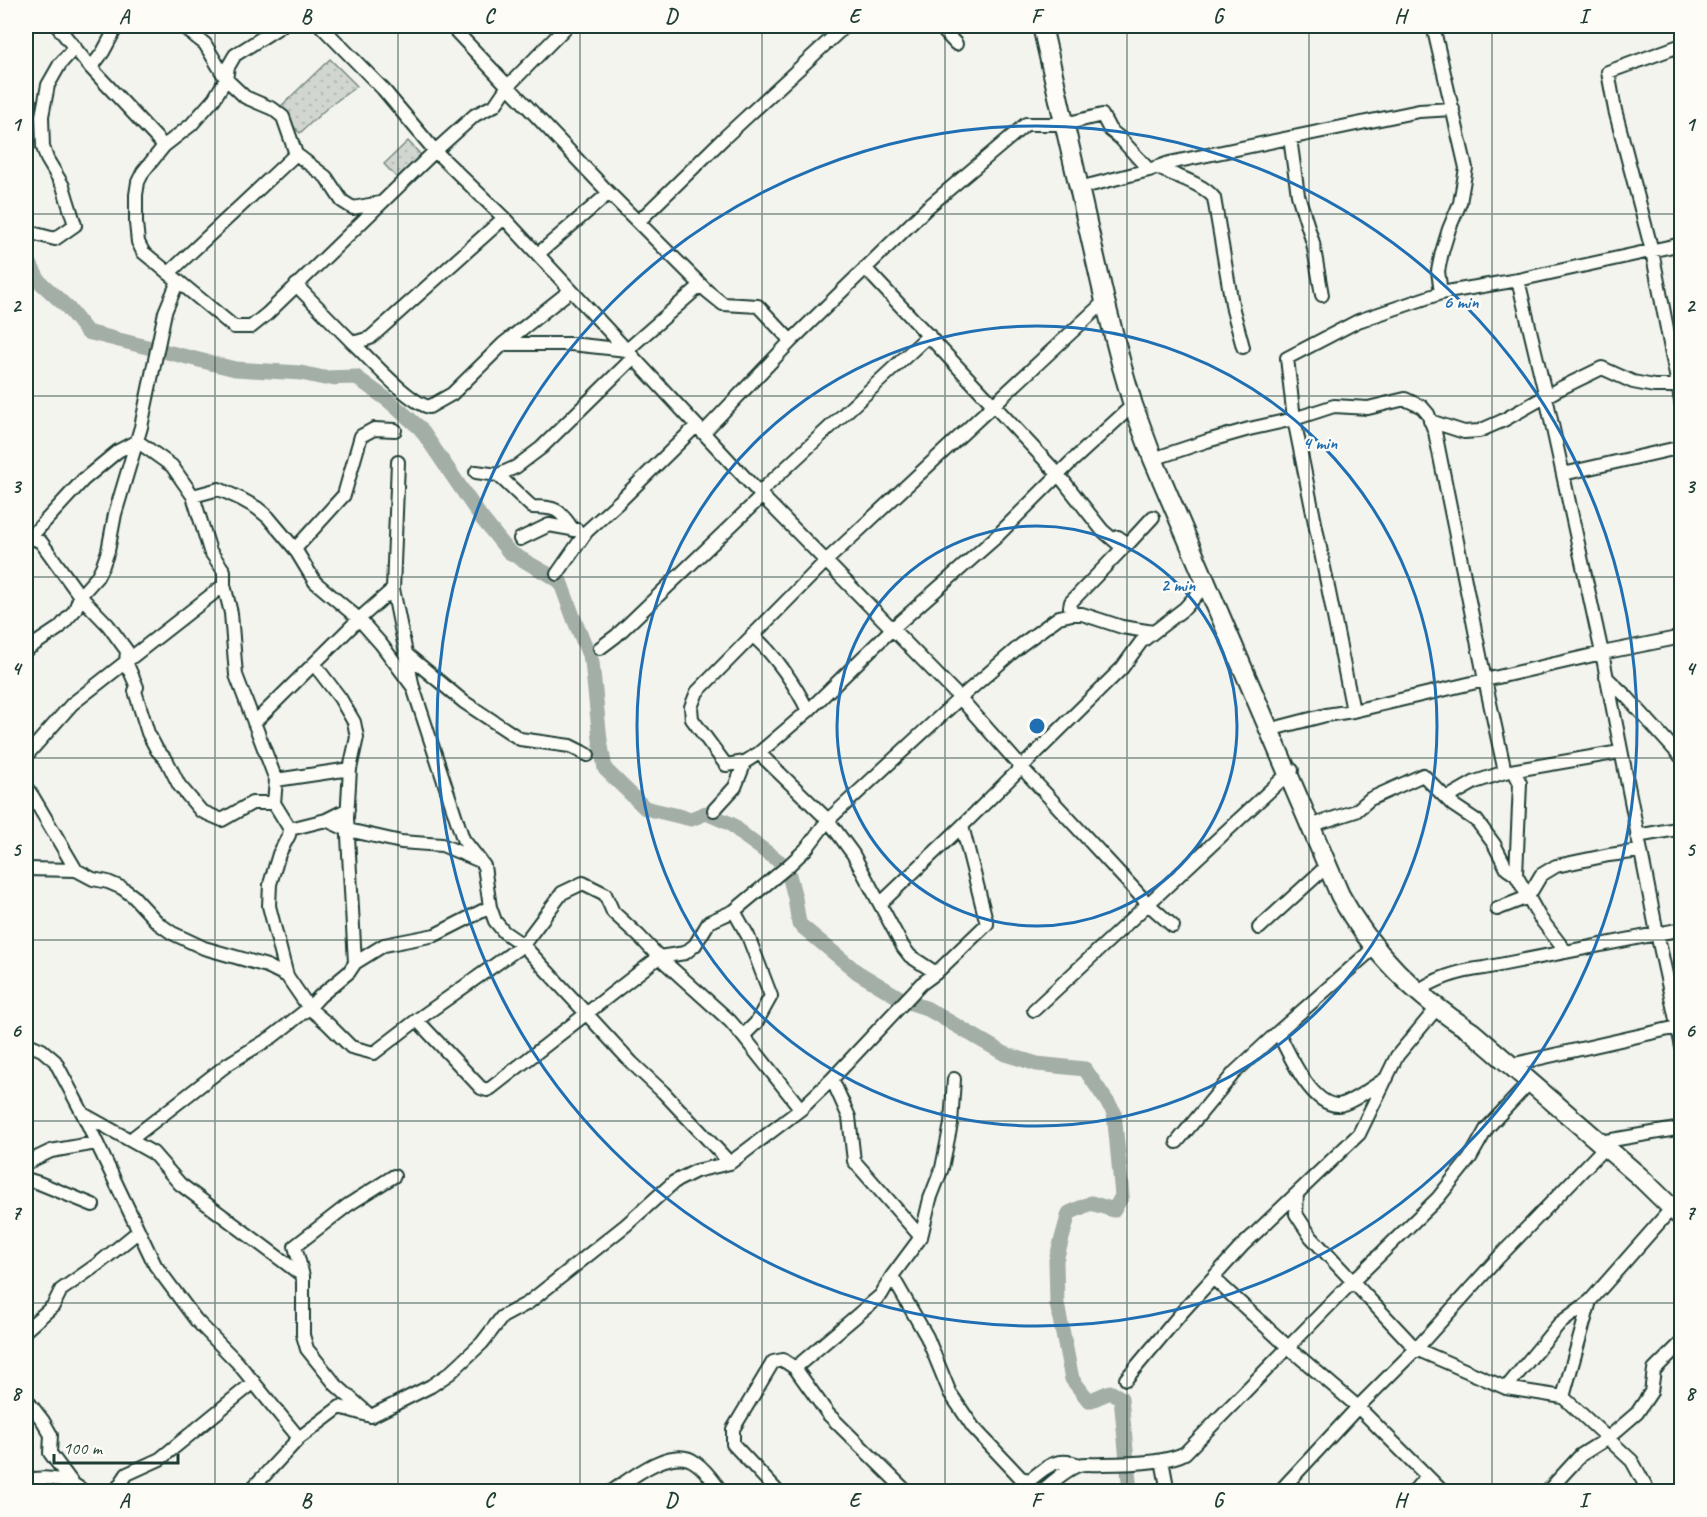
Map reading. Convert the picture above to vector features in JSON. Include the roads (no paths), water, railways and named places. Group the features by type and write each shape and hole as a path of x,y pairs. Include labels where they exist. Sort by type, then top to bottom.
{"highway":[{"path":"1042,26 1087,186 1133,405 1276,728 1327,866 1351,915 1359,929 1422,988 1437,1008 1472,1032 1678,1212"},
{"path":"1052,26 1105,301 1126,366 1140,400 1157,457"},
{"path":"1185,522 1207,583 1269,730 1319,823 1348,890 1377,944"},
{"path":"1422,988 1452,1005 1472,1032"}],"street":[{"path":"91,68 117,26"},
{"path":"182,26 205,44 226,79 245,97 283,117 296,154 326,177 342,201 353,208 381,203"},
{"path":"282,26 235,55 228,67 226,79 214,99 191,125 155,156 138,182 135,195 135,223 138,242 143,252 234,327 251,327 267,314 435,151 475,115 495,105 508,86 567,26"},
{"path":"321,26 383,89 435,151 504,218 700,430 960,698 1147,903 1173,926"},
{"path":"451,26 609,193 701,285 723,304 758,306 791,341"},
{"path":"638,222 845,26"},
{"path":"939,26 956,44"},
{"path":"1433,26 1461,138 1466,168 1460,203 1442,252 1438,271 1441,293"},
{"path":"61,27 91,68 164,146"},
{"path":"1682,45 1608,72 1652,251 1682,406"},
{"path":"26,241 32,233 55,239 75,225 63,186 47,159 43,147 42,116 48,85 60,64 75,47"},
{"path":"1087,186 1168,163 1419,111 1453,109"},
{"path":"557,574 587,531 700,430 928,207 1026,124 1069,123 1102,115 1110,130 1153,169 1201,187 1211,194 1214,198 1233,310 1243,347"},
{"path":"1290,138 1298,195 1313,243 1322,295"},
{"path":"28,645 59,627 75,610 80,596 97,577 103,565 136,441 174,277 296,154"},
{"path":"538,254 609,193"},
{"path":"353,343 370,338 504,218"},
{"path":"1353,711 1294,419 1288,357 1358,321 1441,293 1518,280 1682,244"},
{"path":"865,268 1058,474 1102,530 1123,548 1071,602 1072,614"},
{"path":"1518,280 1602,653 1640,851 1682,1047"},
{"path":"296,285 408,395 421,405 429,407 453,394 503,344 571,290"},
{"path":"476,472 498,475 516,467 542,448 630,354 701,285"},
{"path":"1105,301 827,560 697,692 691,707 692,719 726,765 745,762 759,753 808,711 893,628 994,538 1058,474 1133,405"},
{"path":"600,648 616,636 928,335"},
{"path":"503,344 571,344 630,354"},
{"path":"1430,421 1464,432 1479,431 1602,368 1633,382 1654,386 1679,386"},
{"path":"1157,457 1334,406 1368,408 1405,399 1422,407 1428,414 1434,432 1485,680 1509,771 1520,783 1516,875"},
{"path":"295,549 344,495 361,436 374,429 395,430"},
{"path":"136,441 172,466 193,496 210,551 224,571 224,585 231,613 236,675 276,780 274,803 290,829 270,884 269,906 287,976 309,1008 351,1047 374,1053 523,945 562,893 583,883 604,894 613,912 730,1021 801,1109"},
{"path":"136,441 118,451 83,480 27,536 41,542 80,596 122,642 127,651 126,662 137,687 135,692 148,733 157,750 167,761 179,785 201,811 222,820 252,803 274,803"},
{"path":"1563,474 1682,447"},
{"path":"398,462 393,590 405,653 413,687 463,838 484,866 490,907 495,921 504,932 523,945 632,1063 663,1092 730,1163"},
{"path":"498,475 532,507 551,507 564,516 573,530"},
{"path":"193,496 219,489 257,508 295,549 315,582 359,619 413,687"},
{"path":"1082,506 1109,531 1128,544 1153,517"},
{"path":"520,539 549,525 587,531"},
{"path":"880,904 1122,668 1141,642 1185,608 1207,583"},
{"path":"26,756 72,704 224,585"},
{"path":"254,723 359,619 393,590"},
{"path":"417,1020 481,1088 487,1090 659,957 685,953 695,945 709,922 734,911 787,867 806,849 828,820 960,698 1021,645 1059,617 1082,614 1122,627 1153,632"},
{"path":"752,635 762,643 799,692 808,711"},
{"path":"1276,728 1602,653 1682,637"},
{"path":"405,653 464,702 520,739 570,746 588,755"},
{"path":"315,663 354,722 357,737 350,770 348,809 355,963"},
{"path":"1606,677 1682,758"},
{"path":"1447,798 1475,782 1509,771 1620,752"},
{"path":"762,756 828,820 853,854 903,947 910,956 936,973"},
{"path":"714,810 735,787 745,762"},
{"path":"276,780 350,770"},
{"path":"1034,1010 1291,771"},
{"path":"1319,823 1356,812 1370,799 1423,776 1453,805 1477,821 1494,844 1507,869 1516,875 1540,918 1566,952"},
{"path":"26,809 29,792"},
{"path":"29,792 76,870"},
{"path":"290,829 326,820 348,809"},
{"path":"326,820 348,830 401,842 442,845 480,861"},
{"path":"249,1491 299,1438 340,1407 371,1416 450,1374 482,1343 502,1317 528,1303 626,1225 674,1182 696,1171 730,1163 801,1109 921,984 936,973 987,924 962,826"},
{"path":"1637,836 1682,828"},
{"path":"1497,909 1528,897 1541,875 1556,866 1601,856 1640,851"},
{"path":"1259,928 1327,866"},
{"path":"26,868 76,870 93,879 101,879 122,888 133,896 158,923 172,933 204,948 267,966 287,976"},
{"path":"130,1140 228,1064 272,1037 309,1008 349,972 355,963 384,945 435,935 490,907"},
{"path":"734,911 748,936 771,996 756,1023 743,1036"},
{"path":"1422,988 1465,970 1682,929"},
{"path":"1177,1142 1234,1073 1377,944"},
{"path":"1126,1379 1242,1246 1359,1134 1397,1056 1437,1008"},
{"path":"1510,1065 1679,1027"},
{"path":"1278,1032 1310,1089 1323,1101 1337,1105 1348,1102 1387,1078"},
{"path":"26,1043 42,1050 55,1061 155,1265 196,1320 237,1362 299,1438"},
{"path":"832,1079 849,1117 854,1161 921,1237"},
{"path":"795,1368 881,1295 921,1237 930,1200 942,1168 951,1124 954,1079"},
{"path":"892,1276 927,1337 950,1393 973,1427 1021,1478 1030,1480 1050,1464 1071,1462 1079,1465 1128,1464 1178,1456 1185,1453 1353,1281 1438,1198 1470,1158 1487,1128 1530,1082"},
{"path":"82,1114 153,1153 180,1184 303,1276"},
{"path":"1279,1491 1416,1349 1602,1145 1682,1128"},
{"path":"26,1163 51,1151 96,1143"},
{"path":"371,1416 336,1385 307,1348 303,1335 303,1276 296,1246 348,1205 394,1176"},
{"path":"26,1179 93,1205"},
{"path":"1297,1194 1296,1215 1311,1236 1416,1349 1506,1388 1563,1397 1632,1461 1649,1491"},
{"path":"1506,1388 1559,1324 1590,1301 1678,1212"},
{"path":"26,1330 53,1306 61,1290 98,1264 138,1231"},
{"path":"1213,1278 1358,1407 1443,1491"},
{"path":"1563,1397 1590,1301"},
{"path":"1547,1491 1581,1455 1608,1438 1637,1413 1651,1392 1654,1370 1682,1342"},
{"path":"778,1491 733,1444 733,1429 773,1362 783,1360 795,1368 828,1414 907,1491"},
{"path":"115,1491 127,1474 160,1459 254,1382"},
{"path":"26,1399 51,1436 50,1453 73,1484"},
{"path":"611,1491 661,1461 681,1456 696,1462 722,1491"},
{"path":"1162,1460 1168,1491"},
{"path":"1041,1491 1056,1477 1079,1465"},
{"path":"1413,1491 1426,1476"},
{"path":"26,1481 37,1478 59,1479 85,1491"}],"waterway":[{"path":"26,256 39,281 68,308 87,332 235,369 301,373 324,378 356,377 389,401 420,428 480,516 509,552 560,581 592,662 605,769 645,808 691,819 706,813 731,824 787,867 799,924 857,972 905,1001 926,1008 1005,1054 1037,1064 1085,1069 1114,1112 1122,1196 1114,1210 1091,1203 1069,1213 1056,1260 1057,1304 1072,1379 1089,1401 1110,1392 1121,1398 1130,1492"}]}
